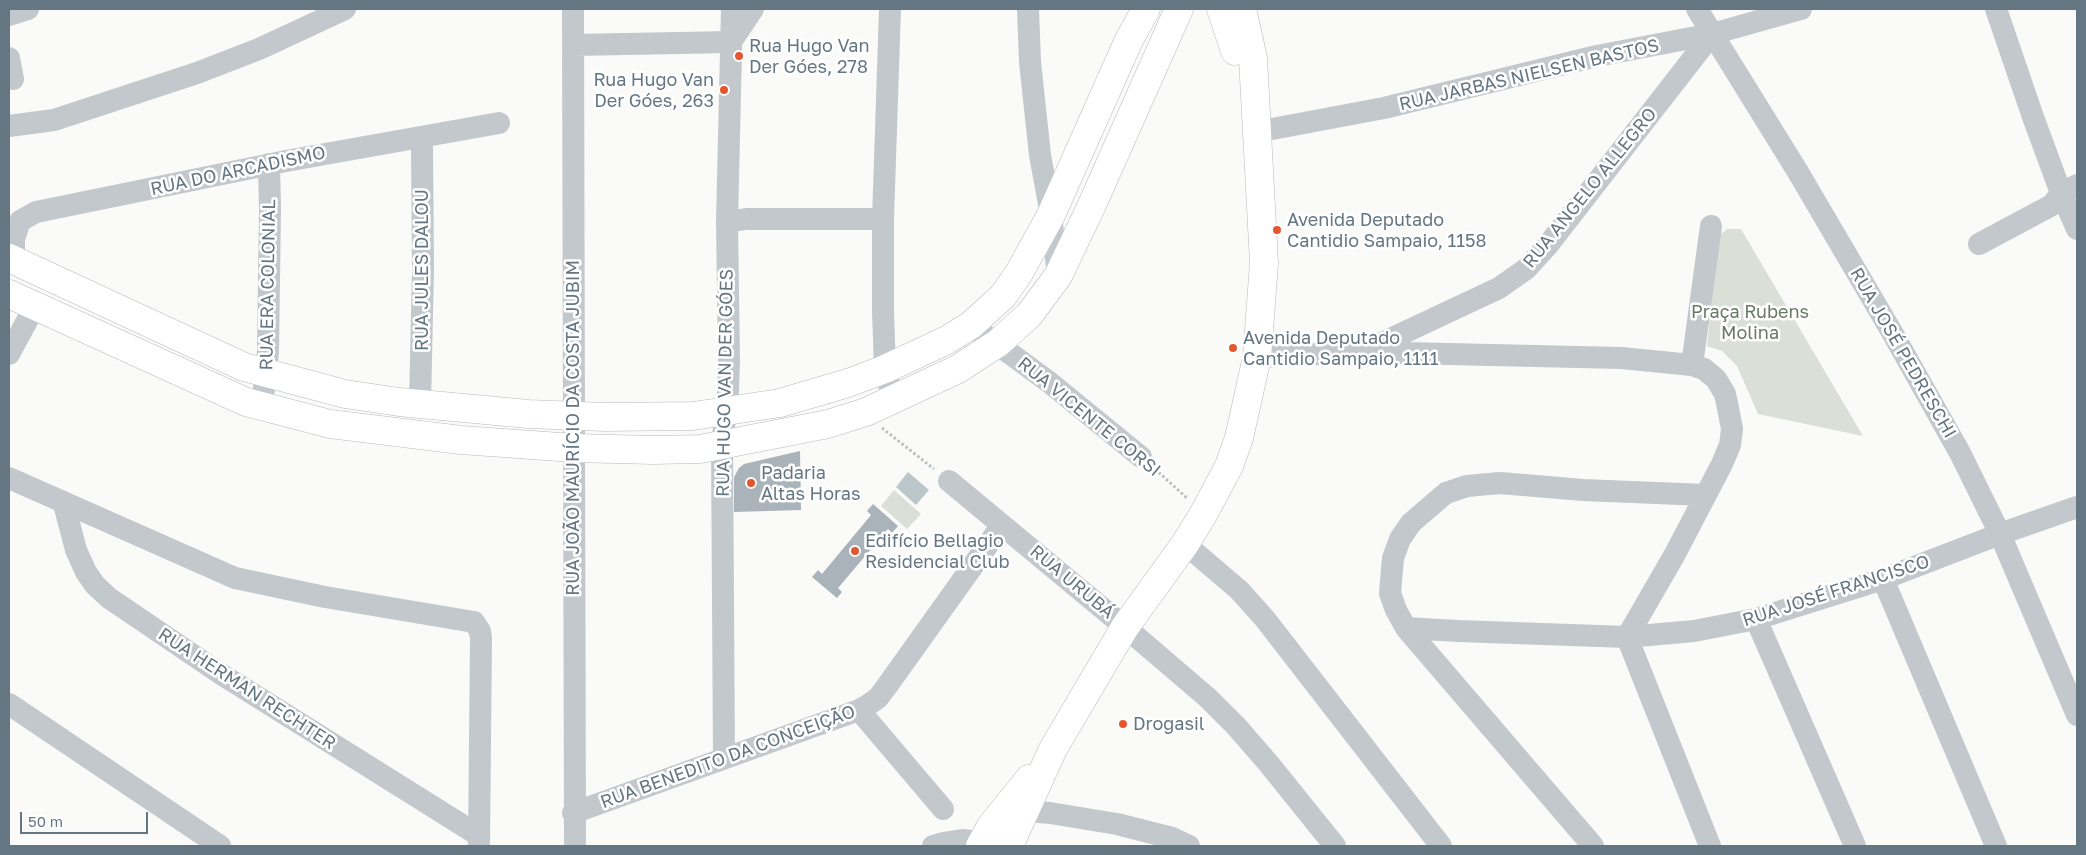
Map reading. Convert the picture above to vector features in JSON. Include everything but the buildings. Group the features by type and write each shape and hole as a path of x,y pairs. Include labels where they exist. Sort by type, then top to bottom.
{"main road":[{"path":"11,259 244,367 346,394 420,404 528,414 573,416 693,416 780,403 885,369 947,340 971,325 1003,296 1019,273 1051,215 1128,42 1146,9"},
{"path":"9,294 246,402 330,424 380,432 574,448 693,449 828,424 866,412 958,368 998,343 1029,315 1058,276 1091,207 1179,9"},
{"path":"1221,9 1238,59 1256,129"},
{"path":"984,845 1053,748 1125,627 1185,544 1229,466 1239,438 1256,357 1264,263 1253,58 1242,9"},
{"path":"1009,846 1053,748"}],"street":[{"path":"9,15 28,9"},
{"path":"9,126 54,120 197,73 259,49 345,9"},
{"name":"RUA JOÃO MAURÍCIO DA COSTA JUBIM","path":"573,9 574,846"},
{"name":"RUA HUGO VAN DER GÓES","path":"724,758 722,445 729,361 727,222 732,9"},
{"path":"573,45 731,42 753,9"},
{"path":"890,9 883,219 885,369 893,400"},
{"path":"1028,9 1030,62 1040,155 1051,215 1058,276"},
{"name":"RUA JOSÉ PEDRESCHI","path":"1697,9 1798,172 1894,334 1960,453 2000,534 2077,714"},
{"name":"RUA JARBAS NIELSEN BASTOS","path":"1256,129 1384,108 1597,56 1712,34 1801,9"},
{"path":"1996,9 2069,189 2077,229"},
{"name":"RUA ANGELO ALLEGRO","path":"1362,352 1499,288 1526,269 1548,245 1712,34"},
{"name":"RUA DO ARCADISMO","path":"11,259 14,239 20,221 36,212 269,164 420,136 498,124"},
{"name":"RUA JULES DALOU","path":"420,136 422,149 423,269 420,404"},
{"name":"RUA ERA COLONIAL","path":"262,406 268,352 269,164"},
{"path":"1979,244 2052,205 2069,189"},
{"path":"727,222 746,219 883,219"},
{"path":"1692,365 1711,226"},
{"path":"9,354 35,306"},
{"name":"RUA VICENTE CORSI","path":"971,325 998,343 1141,457"},
{"path":"1256,357 1362,352 1621,358 1692,365 1704,369 1716,379 1724,394 1732,428 1730,445 1675,554 1627,637 1710,846"},
{"path":"9,478 64,504 235,578 325,597 474,622 478,626 481,638 479,841"},
{"name":"RUA URUBÁ","path":"948,481 1208,698 1236,726 1335,846"},
{"path":"1592,846 1406,628 1396,610 1390,593 1393,558 1400,539 1411,523 1446,493 1467,486 1500,482 1583,490 1705,495"},
{"name":"RUA HERMAN RECHTER","path":"64,504 76,550 86,572 94,585 109,598 221,674 479,841"},
{"name":"RUA JOSÉ FRANCISCO","path":"1406,628 1458,632 1627,637 1694,631 1756,619 1883,579 2077,507"},
{"name":"RUA BENEDITO DA CONCEIÇÃO","path":"573,813 859,710 878,698 1002,525"},
{"path":"1185,544 1239,590 1265,619 1441,846"},
{"path":"1883,579 1996,846"},
{"path":"1756,619 1855,846"},
{"path":"9,704 220,846"},
{"path":"859,710 943,809"},
{"path":"1026,811 1117,824 1172,838 1189,846"},
{"path":"934,846 962,840 984,845"}],"path":[{"path":"866,412 880,426 948,481"},
{"name":"RUA VICENTE CORSI","path":"1141,457 1204,513"}],"green space":[{"name":"Praça Rubens Molina","path":"1727,229 1741,229 1863,436 1758,414 1737,366 1722,351 1707,346 1716,238"},
{"path":"894,490 921,514 907,529 881,506"}],"shaded area":[{"path":"908,472 929,490 916,505 896,487"}],"place":[{"name":"Rua Hugo Van Der Góes, 278","path":"739,56"},
{"name":"Rua Hugo Van Der Góes, 263","path":"724,90"},
{"name":"Avenida Deputado Cantidio Sampaio, 1158","path":"1277,230"},
{"name":"Avenida Deputado Cantidio Sampaio, 1111","path":"1233,348"},
{"name":"Padaria Altas Horas","path":"751,483"},
{"name":"Edifício Bellagio Residencial Club","path":"855,551"},
{"name":"Drogasil","path":"1123,724"}]}
